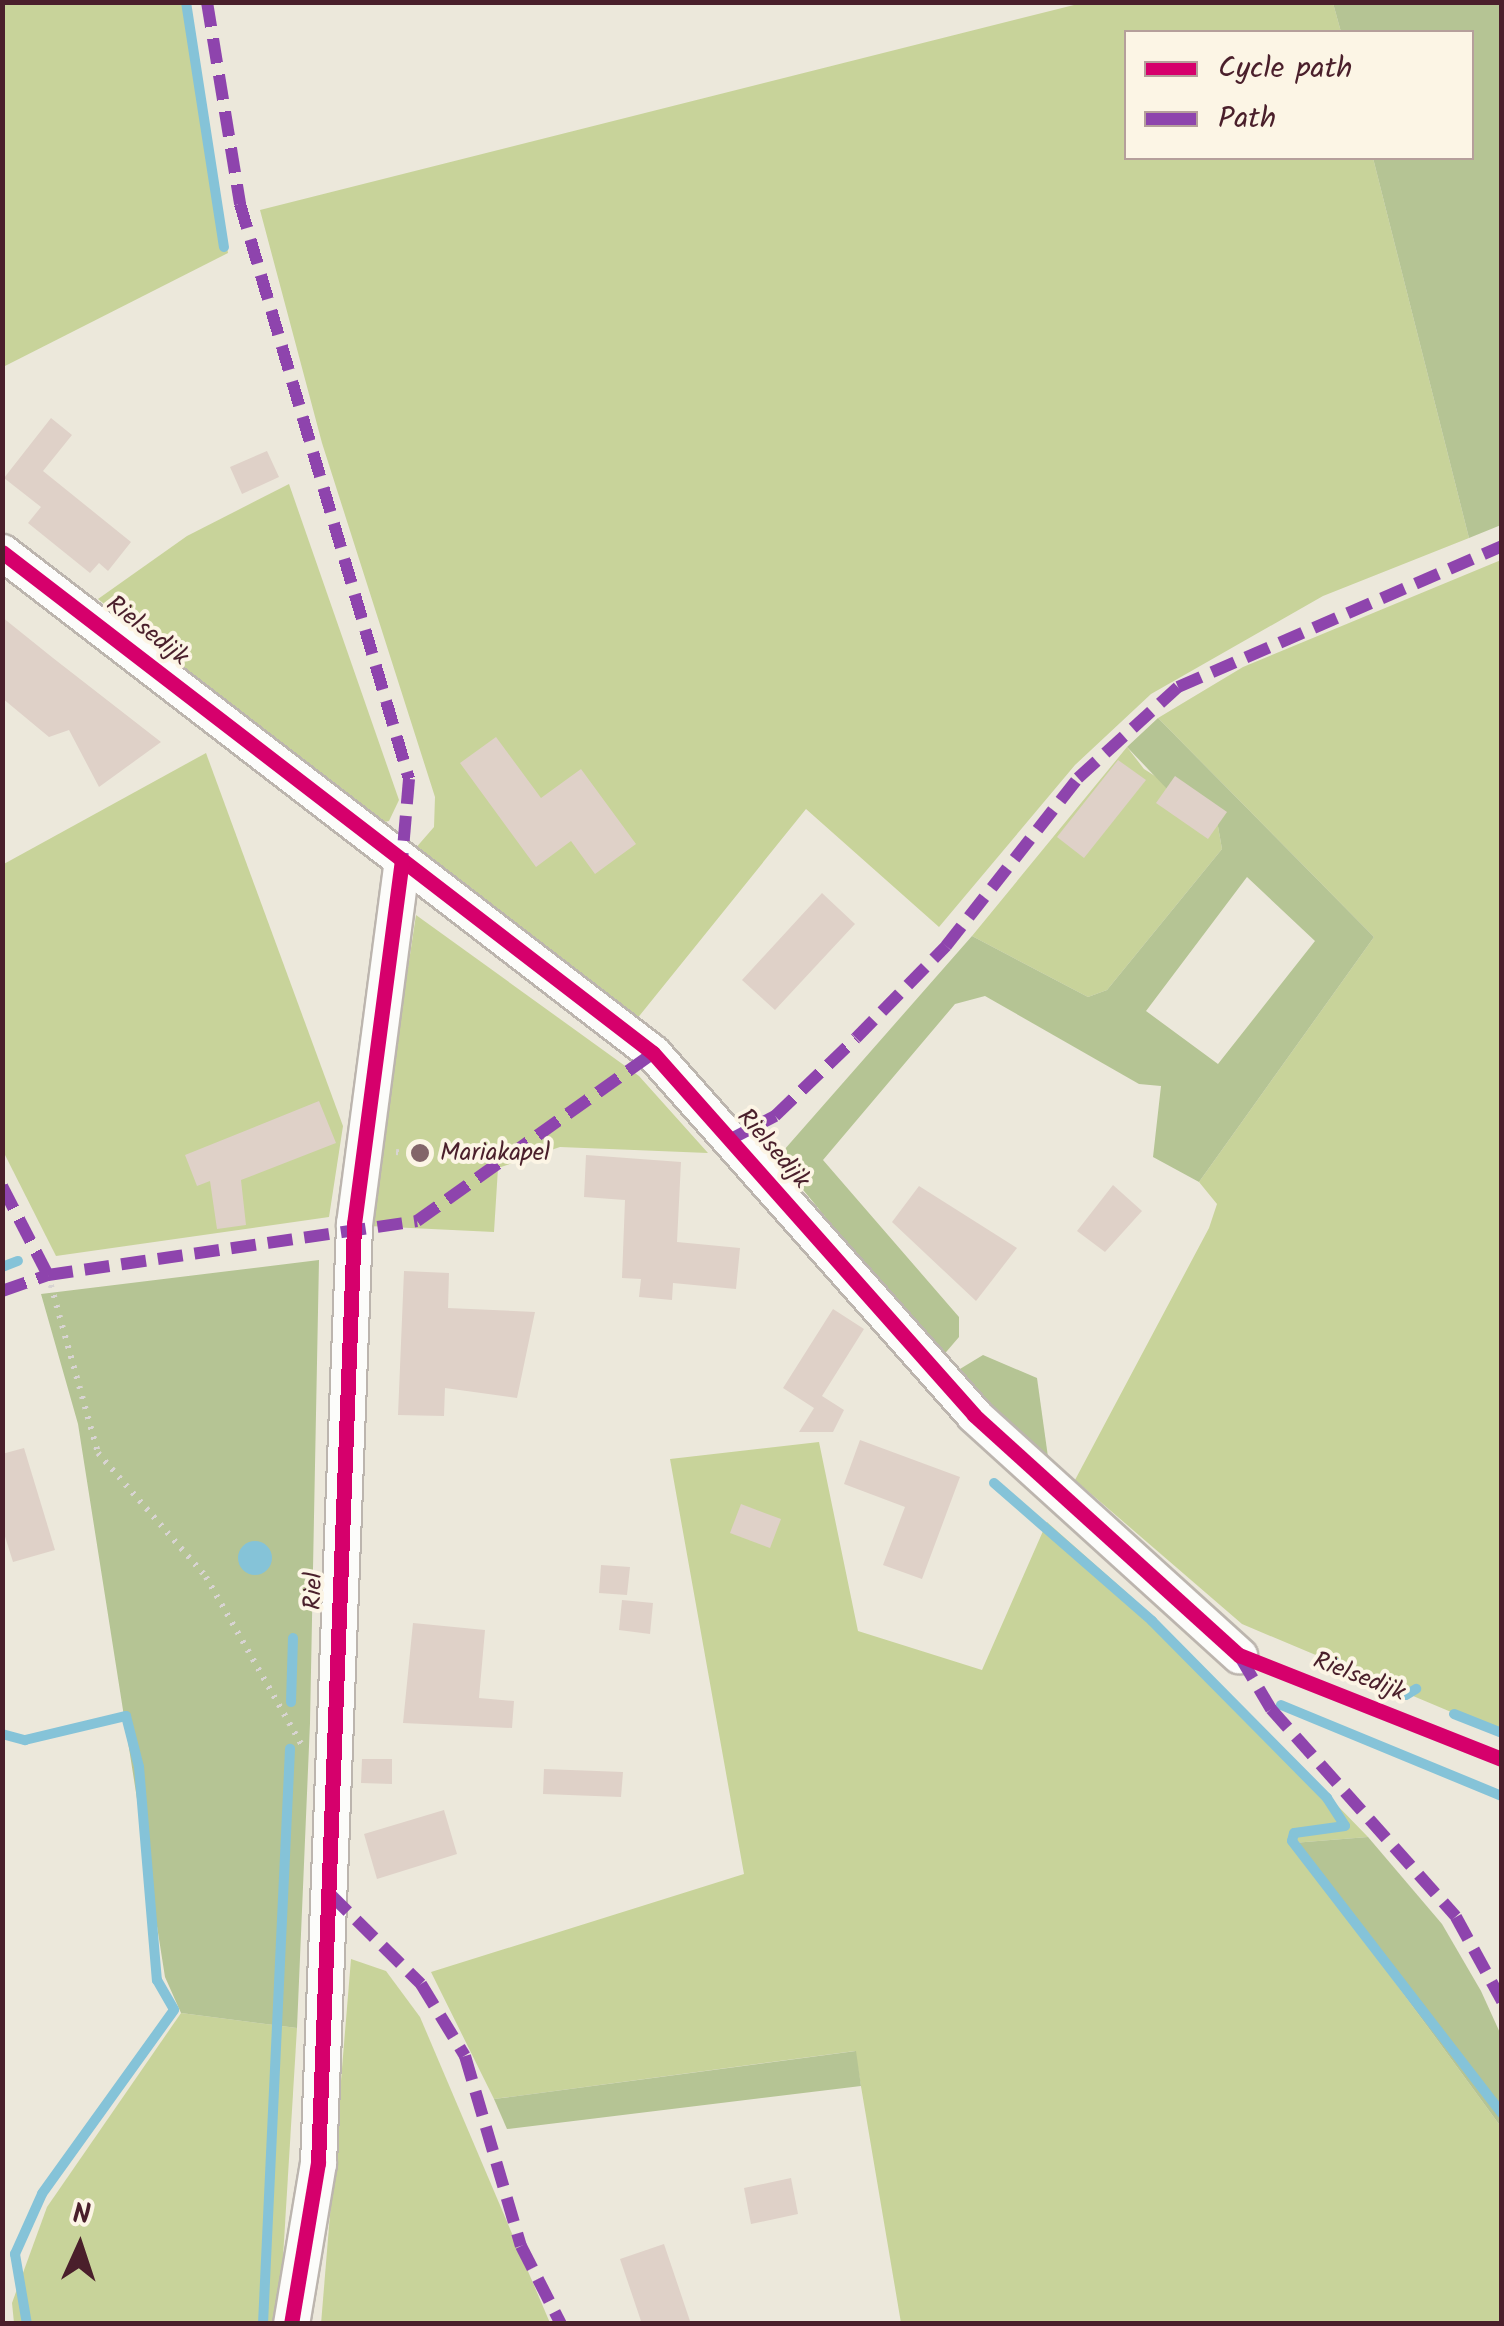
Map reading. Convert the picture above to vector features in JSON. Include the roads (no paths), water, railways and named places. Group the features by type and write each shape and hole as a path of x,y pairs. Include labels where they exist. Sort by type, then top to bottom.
{"street":[{"name":"Rielsedijk","path":"2,552 652,1053 974,1415 1239,1655"},
{"name":"Riel","path":"291,2324 318,2163 354,1224 402,861"}],"water":[{"path":"255,1541 267,1546 272,1558 267,1570 255,1575 243,1570 238,1558 243,1546"}],"waterway":[{"path":"186,2 224,247"},
{"path":"2,1267 18,1261"},
{"path":"994,1483 1152,1621 1327,1798 1345,1826 1294,1833 1292,1841 1502,2114"},
{"path":"291,1702 293,1638"},
{"path":"1332,1661 1406,1695 1416,1689"},
{"path":"1281,1705 1502,1796"},
{"path":"1454,1714 1502,1733"},
{"path":"2,1734 25,1740 126,1716 139,1767 157,1980 174,2010 42,2194 15,2254 27,2324"},
{"path":"263,2324 290,1749"}],"place":[{"name":"Mariakapel","path":"420,1153"}]}
